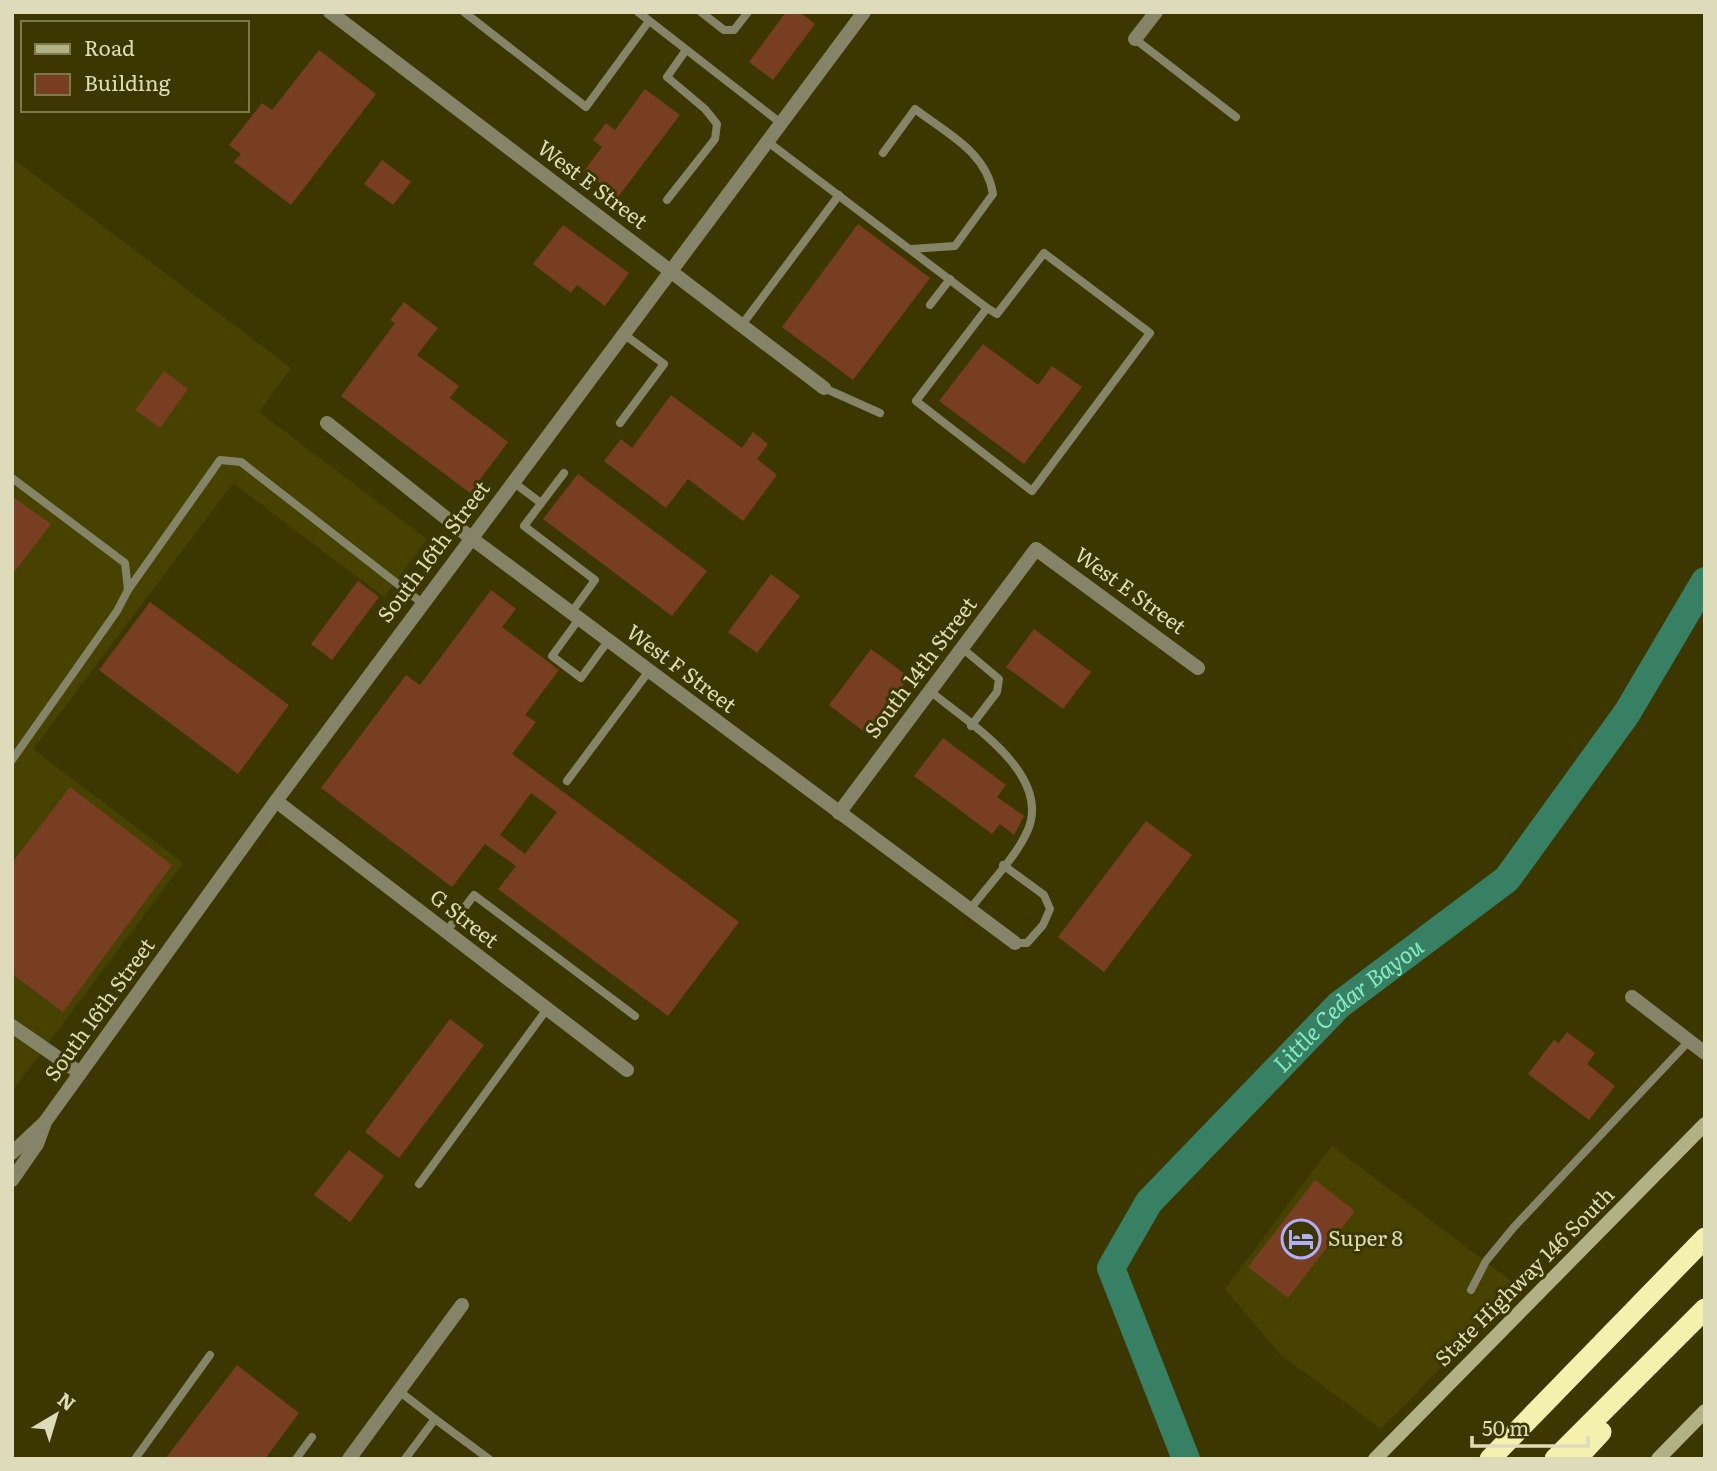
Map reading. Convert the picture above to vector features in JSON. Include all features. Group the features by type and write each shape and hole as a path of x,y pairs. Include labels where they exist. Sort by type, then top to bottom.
{"highway":[{"path":"1490,1459 1705,1238"},
{"path":"1555,1459 1705,1309"},
{"path":"1576,1459 1705,1317"}],"main road":[{"name":"State Highway 146 South","path":"1375,1459 1705,1124"},
{"path":"1660,1458 1705,1411"}],"street":[{"name":"South 16th Street","path":"12,1180 37,1144 46,1122 80,1073 276,801 863,12"},
{"path":"1135,39 1156,12"},
{"name":"West E Street","path":"332,14 824,388"},
{"name":"West F Street","path":"327,423 471,538 1015,943"},
{"name":"West E Street","path":"1036,548 1198,668"},
{"name":"South 14th Street","path":"839,813 1036,548"},
{"name":"G Street","path":"276,801 626,1070"},
{"path":"1632,997 1705,1053"},
{"path":"13,1026 80,1073"},
{"name":"South 16th Street","path":"12,1153 46,1122"},
{"path":"349,1459 461,1305"}],"lane":[{"path":"464,12 586,107 649,21"},
{"path":"638,12 782,124"},
{"path":"701,12 724,30 734,30 748,12"},
{"path":"1135,39 1237,117"},
{"path":"667,200 715,139 717,124 705,109 667,77 686,50"},
{"path":"883,153 915,109 976,155 990,176 992,194 955,246 911,249"},
{"path":"768,142 997,314 1044,253 1150,333 1032,491 916,401 987,307"},
{"path":"741,326 839,195"},
{"path":"930,305 950,279"},
{"path":"620,423 664,364 625,335"},
{"path":"824,388 880,414"},
{"path":"12,761 220,460 241,462 422,603"},
{"path":"564,473 524,526 595,580 552,656 581,678 608,641"},
{"path":"12,478 125,563 128,590"},
{"path":"513,482 541,503"},
{"path":"962,648 999,679 997,692 971,726"},
{"path":"567,781 649,671"},
{"path":"930,691 1012,761 1025,779 1032,817 1026,833 969,911"},
{"path":"1003,865 1044,895 1049,909 1043,925 1027,943 1015,943"},
{"path":"446,932 474,895 635,1016"},
{"path":"419,1184 547,1009"},
{"path":"1471,1290 1486,1261 1514,1227 1689,1041"},
{"path":"135,1459 211,1355"},
{"path":"399,1391 489,1459"},
{"path":"405,1459 435,1419"},
{"path":"296,1459 312,1437"}],"shaded area":[{"path":"12,158 291,368 259,412 427,539 384,597 233,483 33,749 183,863 12,1091"},
{"path":"1332,1146 1519,1287 1381,1429 1281,1355 1225,1289"}],"building":[{"path":"786,12 800,12 815,24 773,80 749,62"},
{"path":"319,50 376,94 291,205 234,162 241,154 229,145 262,103 272,110"},
{"path":"645,89 680,115 618,197 584,171 602,147 593,140 606,123 615,130"},
{"path":"382,160 411,182 393,205 364,184"},
{"path":"858,224 930,278 853,380 782,327"},
{"path":"563,225 629,273 605,306 577,285 571,293 533,264"},
{"path":"404,302 438,328 417,355 459,386 450,398 508,442 470,493 341,396 395,323 390,320"},
{"path":"983,344 1038,385 1052,366 1082,387 1024,464 939,401"},
{"path":"164,371 188,389 160,428 135,410"},
{"path":"671,395 742,448 753,432 768,444 757,459 777,475 743,521 688,479 666,508 604,461 621,439 632,448"},
{"path":"578,474 707,571 672,616 543,519"},
{"path":"12,496 51,524 12,575"},
{"path":"771,574 800,596 757,653 728,632"},
{"path":"358,581 379,597 332,660 311,644"},
{"path":"491,590 516,609 502,627 559,670 525,715 536,722 512,754 739,922 668,1016 498,889 516,866 485,844 452,887 321,788 406,675 420,685","holes":["531,793 557,812 525,854 500,835"]},
{"path":"150,602 289,705 238,774 99,670"},
{"path":"1034,629 1091,672 1063,709 1006,667"},
{"path":"871,649 909,677 867,734 829,705"},
{"path":"943,738 1006,785 997,797 1024,816 1014,835 1000,824 992,834 914,776"},
{"path":"70,787 172,865 63,1012 12,974 12,863"},
{"path":"1146,821 1192,855 1104,972 1058,937"},
{"path":"450,1019 484,1045 399,1158 365,1132"},
{"path":"1567,1032 1595,1053 1587,1064 1615,1086 1589,1120 1528,1074 1554,1040 1559,1043"},
{"path":"349,1150 384,1176 350,1222 314,1195"},
{"name":"Super 8","path":"1315,1180 1355,1211 1288,1298 1248,1267"},
{"path":"237,1365 299,1413 265,1459 165,1459"}],"waterway":[{"name":"Little Cedar Bayou","path":"1186,1459 1111,1268 1149,1202 1339,1005 1507,879 1627,713 1705,581"}],"place":[{"name":"Super 8","path":"1301,1239"}]}
